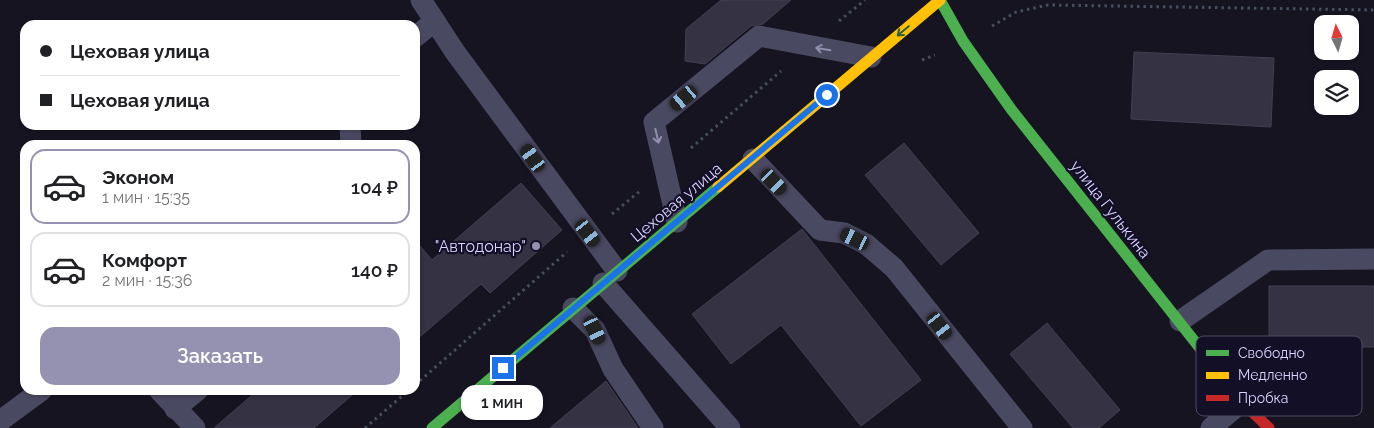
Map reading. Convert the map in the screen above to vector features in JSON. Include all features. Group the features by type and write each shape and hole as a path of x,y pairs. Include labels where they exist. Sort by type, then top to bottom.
{"main road":[{"name":"улица Гулькина","path":"940,0 963,41 1011,109 1196,343"},
{"name":"Цеховая улица","path":"432,428 940,0"},
{"name":"улица Гулькина","path":"1257,416 1269,428"}],"lane":[{"path":"421,0 610,277 730,428"},
{"path":"420,32 434,21"},
{"path":"677,222 654,122 759,36 871,57"},
{"path":"753,158 820,230 844,233 866,244 894,268 1022,428"},
{"path":"1180,322 1268,260 1374,259"},
{"path":"573,308 595,330 613,369 653,428"},
{"path":"0,421 35,395"},
{"path":"163,395 195,428"},
{"path":"175,409 192,395"},
{"path":"1211,428 1225,416"}],"path":[{"path":"914,64 963,41 1016,12 1048,5 1374,10"},
{"path":"365,428 403,395"}],"building":[{"path":"721,0 791,0 763,24 751,26 705,64 685,61 686,29"},
{"path":"1134,52 1274,58 1271,127 1131,119"},
{"path":"904,143 979,233 941,265 865,175"},
{"path":"521,183 562,230 490,293 481,284 420,337 420,246 432,260"},
{"path":"802,229 921,380 861,426 781,325 731,364 692,314"},
{"path":"1269,286 1374,286 1374,347 1362,347 1362,336 1269,336"},
{"path":"1047,323 1120,410 1099,428 1073,428 1010,354"},
{"path":"606,381 638,428 550,428"},
{"path":"252,395 352,395 314,428 214,428"}],"traffic: fast":[{"path":"940,0 963,41 1011,109 1196,343"},
{"path":"432,428 718,187"}],"traffic: slow":[{"path":"718,187 940,0"}],"traffic: jam":[{"path":"1257,416 1269,428"}],"place":[{"name":"\"Автодонар\"","path":"536,246"}],"route":[{"path":"503,368 827,95"}]}
